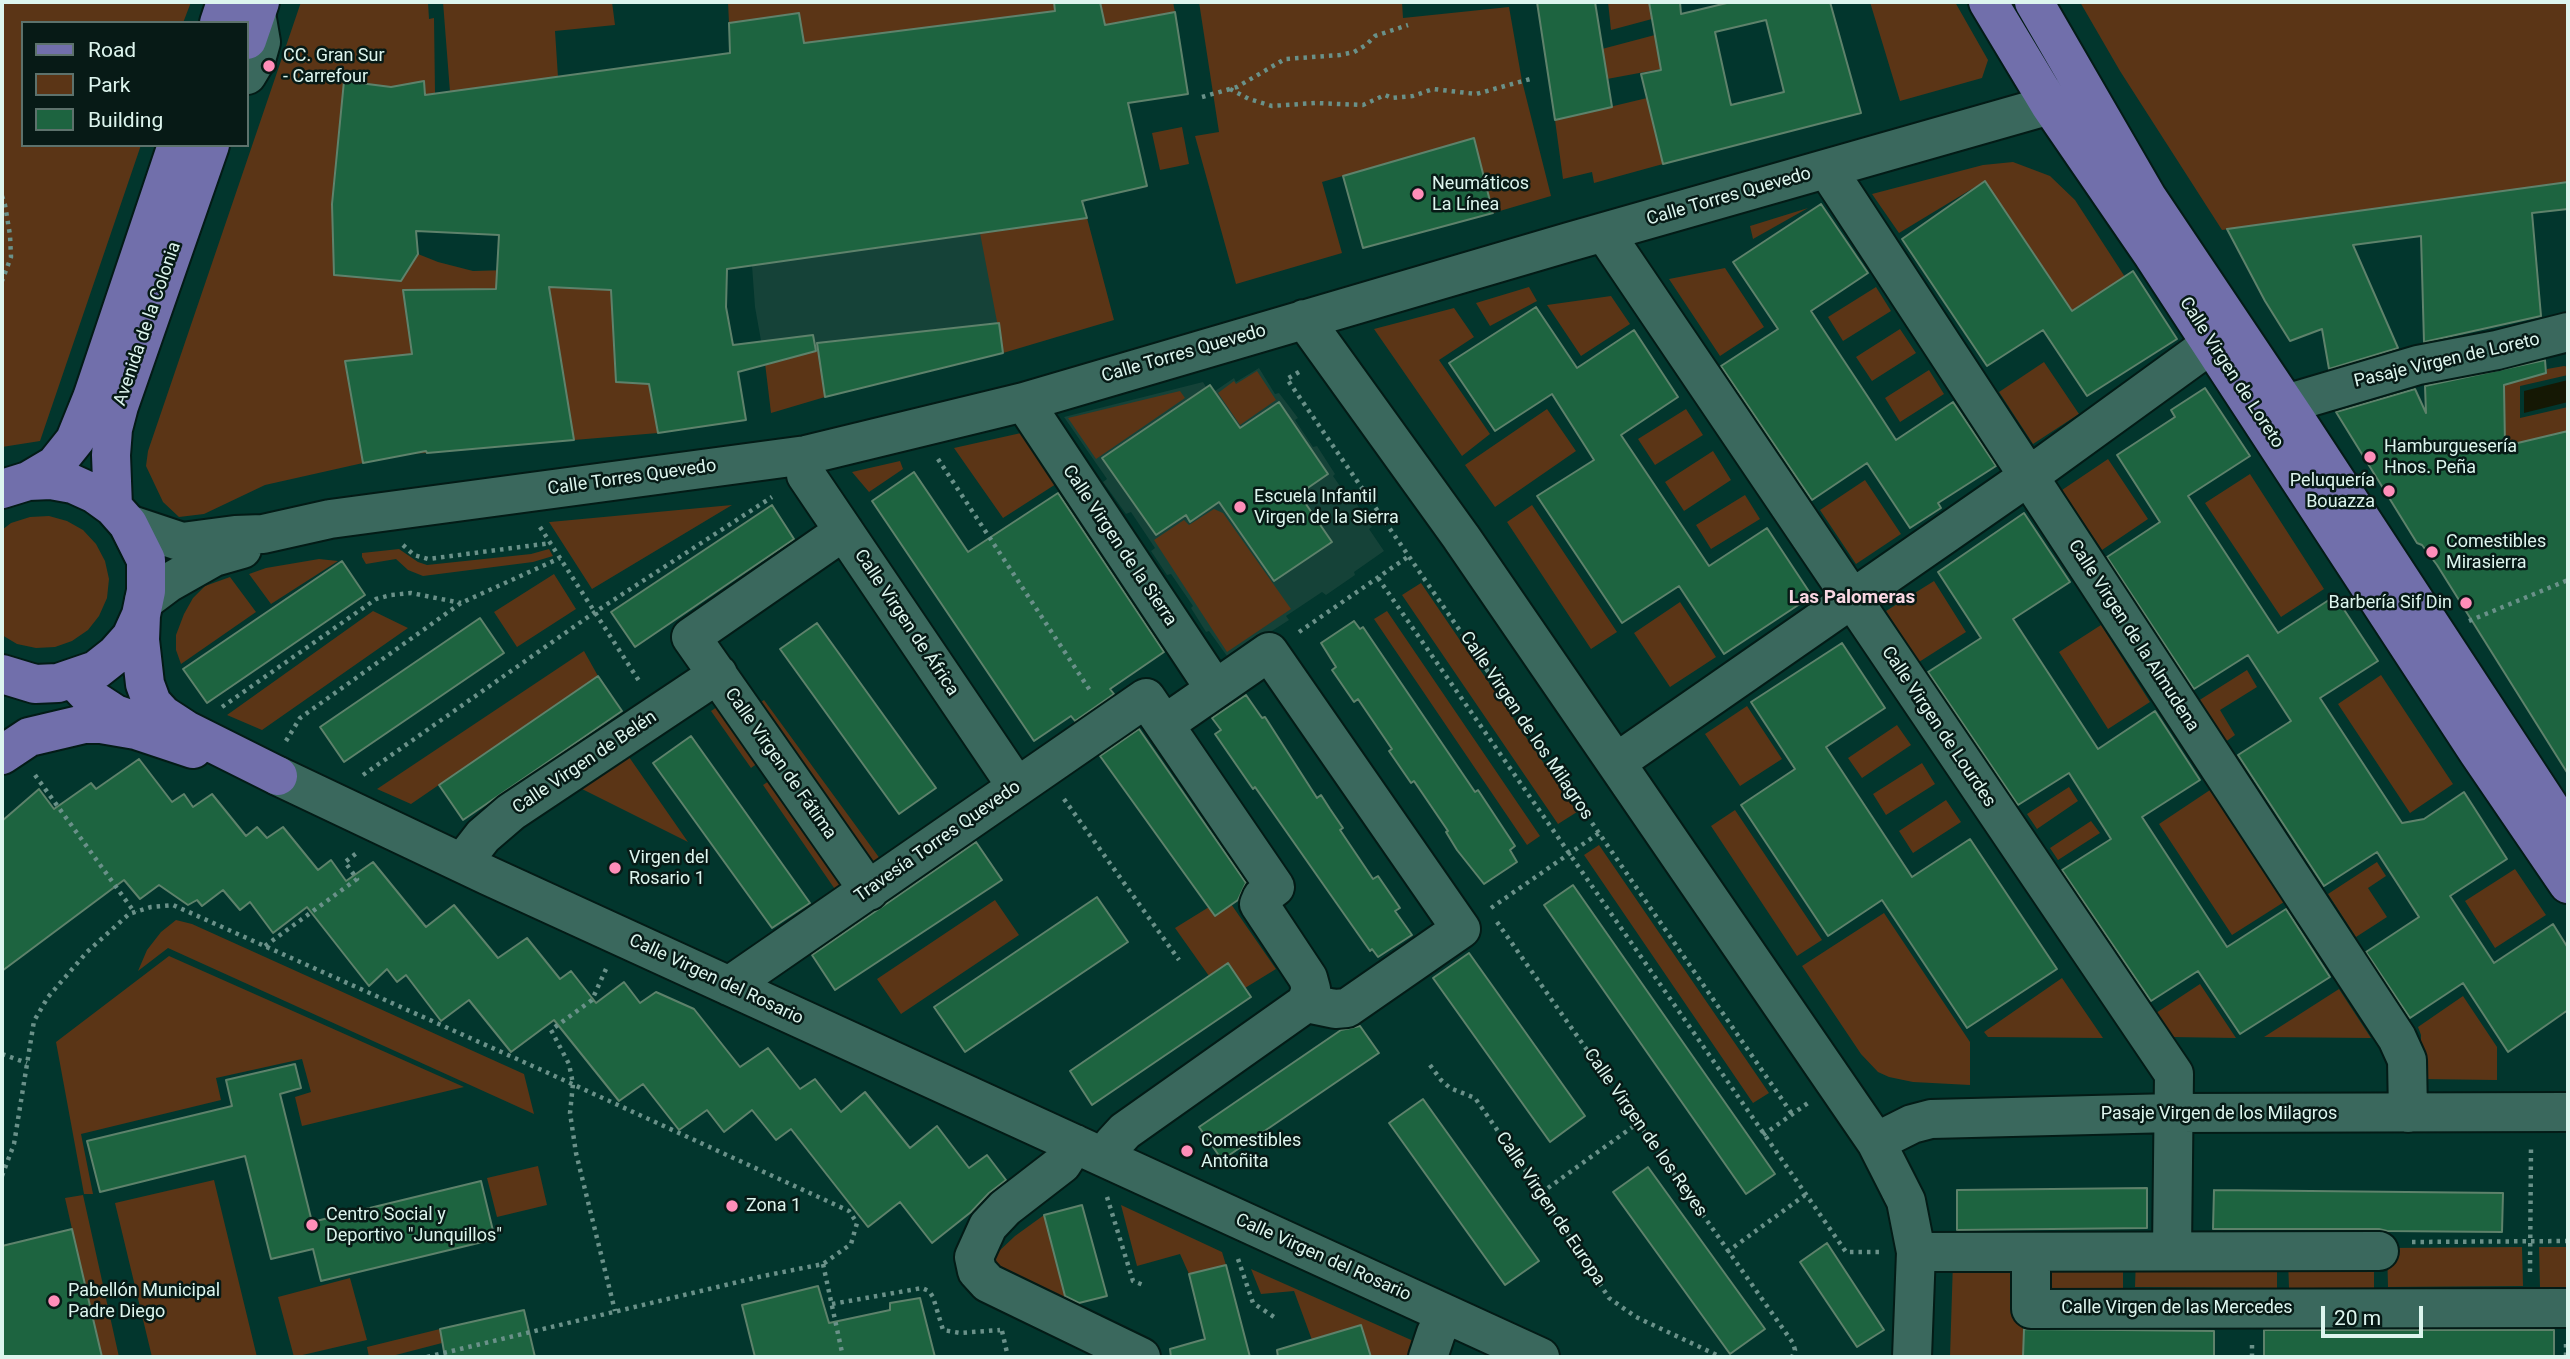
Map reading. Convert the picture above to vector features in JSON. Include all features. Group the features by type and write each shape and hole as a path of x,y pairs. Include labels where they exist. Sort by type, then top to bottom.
{"main road":[{"name":"Calle Virgen de Loreto","path":"1988,2 2050,105 2123,210 2470,740 2568,884"},
{"name":"Calle Virgen de Loreto","path":"2034,2 2147,197 2568,835"},
{"path":"225,21 247,14"},
{"name":"Avenida de la Colonia","path":"15,485 55,465 75,440 92,398 176,147"},
{"name":"Avenida de la Colonia","path":"121,516 111,455 113,429 209,147"},
{"path":"15,485 51,480 73,484 95,494 121,516 146,560 139,640 147,692 152,703 163,715 186,730 278,776"},
{"path":"10,755 36,701 66,682 96,670 115,655 131,637 143,608"},
{"path":"2,674 35,684 66,682 115,713 278,776"},
{"path":"10,755 22,741 47,731 84,724 101,724 136,730 278,776"}],"street":[{"path":"247,14 261,42 256,60 248,73"},
{"name":"Calle Torres Quevedo","path":"121,516 183,542 235,534 263,534 330,519 519,494 806,465 917,428 1024,402 1304,318 2050,105 2084,87"},
{"name":"Calle Virgen de la Almudena","path":"1827,169 2398,1038 2407,1060 2408,1113"},
{"name":"Calle Virgen de Lourdes","path":"1604,232 2174,1074 2172,1251"},
{"path":"1304,318 1617,762 1875,1142 1906,1200 1916,1252 1912,1357"},
{"name":"Pasaje Virgen de Loreto","path":"2286,404 2418,365 2497,350 2568,332"},
{"path":"1617,762 2029,476 2211,344"},
{"name":"Calle Virgen de la Sierra","path":"1024,402 1215,690"},
{"name":"Calle Virgen de África","path":"806,465 844,531 1022,776"},
{"name":"Calle Virgen de Fátima","path":"844,531 691,637 869,891"},
{"name":"Calle Torres Quevedo","path":"143,608 168,583 214,557 252,545 263,534"},
{"path":"1269,652 1475,919 1347,1008 1335,1009 1306,1003"},
{"name":"Travesía Torres Quevedo","path":"729,986 869,891 1022,776 1111,722 1155,711 1215,690 1269,652"},
{"name":"Calle Virgen de Belén","path":"462,863 482,836 511,812 718,674"},
{"path":"1141,1357 988,1283 977,1271 974,1257 989,1226 1005,1208 1062,1164 1113,1144 1125,1132 1306,1003 1311,989 1273,905 1155,711"},
{"name":"Calle Virgen del Rosario","path":"278,776 729,986 1541,1357"},
{"name":"Pasaje Virgen de los Milagros","path":"1875,1142 1912,1124 1931,1119 2173,1114 2550,1113"},
{"path":"1916,1252 2379,1251"},
{"name":"Calle Virgen de las Mercedes","path":"2031,1252 2031,1308 2568,1308"},
{"path":"1428,1357 1446,1314"}],"path":[{"path":"1202,97 1230,89 1285,59 1354,52 1375,36 1408,25"},
{"path":"1230,89 1249,99 1272,106 1315,103 1363,106 1385,95 1392,98 1413,96 1433,89 1476,94 1534,78"},
{"path":"2,196 10,235 11,257 2,281"},
{"name":"Calle Virgen de los Milagros","path":"1330,353 1287,380 1792,1114"},
{"path":"917,428 1111,722"},
{"path":"328,800 806,465"},
{"path":"519,494 660,713"},
{"path":"394,511 403,545 421,558 551,543"},
{"path":"1269,652 1409,556"},
{"path":"278,776 286,736 300,718 461,603 560,558"},
{"path":"1378,578 1846,1252 1916,1252"},
{"path":"2439,639 2471,620 2568,580"},
{"path":"217,717 222,706 376,599 411,593 461,603"},
{"path":"10,755 135,913"},
{"path":"1022,776 1179,960"},
{"path":"1475,919 1600,833"},
{"path":"265,946 357,879 345,862 359,851"},
{"path":"2,1176 14,1144 34,1021 48,997 87,952 129,914 151,906 173,905 573,1084 849,1212 857,1223 850,1244 823,1264 615,1311 445,1355 427,1357"},
{"name":"Calle Virgen de los Reyes","path":"1475,919 1639,1123 1793,1343 1795,1350 1792,1357"},
{"path":"608,965 592,1000 551,1030 569,1064 573,1084 570,1113 576,1153 615,1311"},
{"path":"2,1054 27,1063"},
{"name":"Calle Virgen de Europa","path":"1430,1065 1450,1088 1475,1098 1609,1298 1636,1317 1721,1357"},
{"path":"1763,1135 1836,1083"},
{"path":"2530,1308 2530,1241 2550,1113"},
{"path":"1541,1193 1639,1123"},
{"path":"1117,1196 1105,1191 1132,1281 1146,1286"},
{"path":"1727,1252 1805,1195"},
{"path":"2379,1251 2379,1242 2568,1241"},
{"path":"1235,1251 1253,1303 1274,1317"},
{"path":"823,1264 844,1357"},
{"path":"832,1304 922,1288 929,1291 933,1297 943,1330 960,1333 1002,1330"}],"shaded area":[{"path":"1088,199 1083,204 1087,218 999,323 1003,353 825,397 818,351 765,363 755,307 749,224"},
{"name":"Escuela Infantil Virgen de la Sierra","path":"1259,368 1275,394 1279,393 1298,418 1295,420 1313,447 1317,446 1351,502 1354,500 1384,551 1326,595 1322,592 1286,616 1289,620 1261,638 1257,635 1227,656 1209,631 1206,632 1191,608 1193,606 1151,551 1155,548 1131,512 1126,514 1103,482 1107,479 1064,417 1203,382 1206,387 1211,386 1215,391 1234,378 1236,382"},
{"path":"2568,380 2568,402 2524,413 2524,391"}],"green space":[{"path":"2,2 191,2 184,21 21,21 21,147 140,147 40,441 2,447"},
{"path":"301,2 428,2 429,19 434,18 435,93 425,95 423,81 391,87 344,81 332,204 334,274 401,281 418,254 473,271 582,268 582,289 605,289 619,281 612,301 616,381 649,384 658,433 574,440 550,293 459,303 457,290 403,290 427,453 406,454 387,357 346,361 363,463 265,485 204,514 179,517 163,502 146,466 148,451"},
{"path":"443,2 612,2 615,25 555,31 558,77 450,92"},
{"path":"728,2 1054,2 1055,11 1100,2 1173,2 1175,12 1059,34 804,43 799,13 729,23"},
{"path":"1199,2 1402,2 1403,18 1509,7 1522,81 1551,196 1493,213 1474,138 1322,182 1342,253 1236,284 1195,136 1219,132"},
{"path":"1608,2 1675,2 1675,7 1651,13 1652,19 1611,30"},
{"path":"1870,2 1955,2 1988,60 1982,78 1900,101"},
{"path":"2080,2 2568,2 2568,182 2222,230 2120,71"},
{"path":"1685,27 1677,66 1607,79 1602,49"},
{"path":"1647,98 1663,164 1594,183 1592,172 1563,179 1555,120"},
{"path":"1182,127 1189,164 1160,170 1152,133"},
{"path":"2013,162 2050,176 2075,200 2125,277 2072,311 1985,181 1899,233 1872,194 1983,165"},
{"path":"1808,208 1753,239 1750,226"},
{"path":"1087,218 1114,320 1003,353 980,233"},
{"path":"1725,268 1764,327 1720,356 1669,279"},
{"path":"1529,287 1537,301 1490,326 1476,303"},
{"path":"1876,287 1891,311 1843,341 1828,317"},
{"path":"1611,296 1630,324 1581,356 1547,305"},
{"path":"1454,308 1474,337 1439,360 1490,434 1462,456 1374,329"},
{"path":"1900,329 1916,353 1872,381 1856,357"},
{"path":"818,351 825,397 771,413 765,363"},
{"path":"2044,362 2079,414 2033,444 1999,392"},
{"path":"2568,367 2568,375 2520,386 2520,418 2568,407 2568,431 2505,446 2504,385 2547,373 2547,369"},
{"path":"1929,370 1944,394 1900,422 1885,398"},
{"path":"1257,371 1276,400 1240,425 1218,393 1234,381 1236,384"},
{"path":"1180,391 1185,398 1096,459 1068,418"},
{"path":"1547,409 1576,451 1495,507 1465,465"},
{"path":"1686,409 1703,435 1655,465 1638,439"},
{"path":"1021,433 1056,484 1003,518 954,448"},
{"path":"1713,451 1731,480 1684,511 1665,482"},
{"path":"2108,459 2148,519 2102,550 2062,490"},
{"path":"900,461 903,469 869,492 852,472"},
{"path":"2250,474 2324,589 2281,617 2205,503"},
{"path":"1865,480 1901,534 1856,564 1820,510"},
{"path":"1745,495 1760,519 1711,549 1696,525"},
{"path":"732,505 592,589 549,522 550,522"},
{"path":"1532,505 1617,632 1591,649 1507,522"},
{"path":"1214,509 1223,513 1291,609 1227,652 1154,540 1184,520 1189,525"},
{"path":"49,516 67,521 83,530 96,544 105,561 109,579 107,598 99,616 88,630 72,641 55,647 36,648 17,644 2,635 2,530 11,523 30,517"},
{"path":"399,549 427,565 531,554 549,549 553,556 533,562 423,576 408,570 396,559 366,564 362,557 362,553"},
{"path":"319,559 338,561 271,604 249,574 266,568"},
{"path":"554,574 576,609 517,647 494,612"},
{"path":"230,577 256,612 181,664 176,650 176,635 193,598 205,586"},
{"path":"1934,581 1966,632 1919,662 1886,611"},
{"path":"1421,583 1577,812 1558,824 1402,595"},
{"path":"1680,602 1716,657 1670,687 1634,633"},
{"path":"373,611 408,628 262,730 227,715"},
{"path":"1387,611 1540,836 1527,845 1374,619"},
{"path":"2101,625 2150,702 2108,729 2059,652"},
{"path":"584,651 598,676 411,804 377,789"},
{"path":"2247,670 2257,687 2220,710 2235,735 2224,743 2198,701"},
{"path":"2381,675 2453,784 2410,813 2338,704"},
{"path":"764,700 886,867 876,873 755,706"},
{"path":"723,703 762,760 751,768 711,711"},
{"path":"1747,706 1782,759 1740,786 1705,734"},
{"path":"1897,725 1911,745 1862,778 1848,758"},
{"path":"629,757 688,842 578,787"},
{"path":"1922,763 1935,784 1886,815 1873,794"},
{"path":"775,777 852,890 841,898 763,785"},
{"path":"2069,787 2078,801 2037,829 2027,814"},
{"path":"2210,790 2284,902 2232,935 2159,824"},
{"path":"1946,800 1961,822 1913,853 1899,831"},
{"path":"1735,810 1822,940 1797,956 1711,826"},
{"path":"2091,821 2100,833 2058,860 2050,848"},
{"path":"1599,845 1769,1093 1753,1103 1584,855"},
{"path":"2377,862 2386,876 2368,888 2387,917 2356,937 2328,894"},
{"path":"2515,869 2546,915 2495,948 2465,901"},
{"path":"995,900 1019,935 901,1014 877,979"},
{"path":"1231,904 1276,969 1245,988 1228,964 1209,976 1175,928 1209,907 1215,916"},
{"path":"1884,913 1970,1042 1970,1085 1913,1082 1878,1072 1861,1054 1802,966"},
{"path":"176,920 192,924 524,1074 534,1114 168,948 138,971 147,950 161,932"},
{"path":"169,956 464,1087 302,1126 295,1097 311,1092 302,1059 216,1078 221,1100 81,1134 93,1194 84,1194 56,1042"},
{"path":"2062,978 2103,1038 1988,1037 1984,1032"},
{"path":"2200,984 2236,1038 2171,1037 2156,1013"},
{"path":"2339,989 2371,1038 2264,1037"},
{"path":"2463,996 2497,1047 2497,1080 2420,1079 2421,1035 2418,1027"},
{"path":"538,1166 547,1205 497,1217 487,1178"},
{"path":"214,1180 257,1357 152,1357 115,1203"},
{"name":"Pabellón Municipal Padre Diego","path":"83,1195 119,1357 2,1357 2,1246 72,1229 65,1198"},
{"path":"1121,1205 1222,1252 1226,1265 1189,1274 1180,1254 1137,1266"},
{"path":"1044,1215 1068,1306 993,1265 997,1253"},
{"path":"2522,1247 2523,1286 2388,1287 2387,1248"},
{"path":"2539,1247 2568,1247 2568,1289 2540,1289"},
{"path":"2136,1257 2277,1259 2277,1288 2135,1287"},
{"path":"2040,1259 2123,1259 2123,1291 2040,1290"},
{"path":"2288,1259 2374,1259 2374,1289 2289,1288"},
{"path":"1953,1261 2024,1263 2023,1357 1950,1357"},
{"path":"1251,1269 1418,1343 1414,1355 1371,1357 1370,1353 1312,1340 1294,1291 1261,1294"},
{"path":"350,1278 367,1340 294,1357 278,1297"},
{"path":"440,1329 442,1343 388,1357 369,1357 367,1347"}],"building":[{"path":"1054,2 1100,2 1105,25 1175,12 1188,94 1128,103 1147,186 1082,201 1087,218 727,269 726,307 733,345 813,335 816,351 738,372 746,420 658,433 649,384 616,382 611,290 549,287 574,440 426,451 363,463 345,361 412,354 403,290 496,289 499,235 416,231 418,254 401,281 334,275 332,204 344,81 391,87 424,81 425,95 730,53 729,23 799,13 804,43 1055,11"},
{"path":"1537,2 1595,2 1612,107 1555,120"},
{"path":"1649,2 1680,2 1681,14 1731,2 1830,2 1861,113 1663,164 1641,74 1661,70","holes":["1766,20 1784,92 1731,105 1715,32"]},
{"name":"Neumáticos La Línea","path":"1474,138 1493,213 1363,248 1343,176"},
{"path":"1985,181 2072,311 2133,271 2177,339 2087,396 2043,330 1987,366 1902,239"},
{"path":"2568,182 2568,209 2532,213 2541,316 2424,342 2421,236 2353,245 2398,348 2329,369 2322,329 2290,341 2265,301 2227,229"},
{"path":"1821,204 1868,273 1811,311 1896,440 1953,402 1996,466 1938,503 1941,508 1910,528 1867,463 1812,500 1721,366 1778,329 1733,262"},
{"path":"1536,307 1577,368 1634,330 1678,397 1621,435 1709,566 1767,528 1812,596 1724,654 1679,586 1622,623 1537,496 1594,460 1552,394 1495,431 1449,363"},
{"path":"999,323 1003,353 825,397 817,343"},
{"path":"2545,360 2546,373 2504,385 2505,446 2568,431 2568,774 2437,565 2422,545 2417,543 2336,412 2415,389 2426,413 2425,386"},
{"path":"1210,385 1240,428 1279,402 1328,474 1299,494 1332,542 1274,581 1219,502 1190,522 1186,515 1156,535 1102,458"},
{"path":"2205,388 2250,456 2188,496 2278,633 2335,596 2378,661 2320,698 2402,823 2424,819 2464,792 2507,859 2450,896 2494,963 2553,924 2568,948 2568,1010 2508,1052 2463,983 2410,1018 2366,952 2419,917 2377,852 2324,886 2238,755 2291,721 2248,655 2194,689 2107,557 2160,522 2117,455 2175,417 2171,410"},
{"path":"914,472 968,552 1058,493 1164,652 1110,689 1114,694 1075,721 1071,716 1034,741 872,501"},
{"path":"772,505 794,539 635,647 611,612"},
{"path":"2024,513 2070,582 2013,619 2098,749 2155,711 2200,780 2142,817 2227,947 2286,909 2330,977 2240,1034 2198,971 2151,1001 2062,870 2111,839 2069,773 2018,805 1928,672 1981,638 1938,572"},
{"path":"342,561 365,595 207,703 183,669"},
{"path":"480,618 504,653 344,762 320,727"},
{"path":"1354,621 1360,629 1363,627 1515,846 1510,850 1517,862 1484,884 1457,850 1446,832 1448,831 1414,781 1411,783 1389,751 1392,749 1358,699 1354,702 1332,670 1336,667 1321,643"},
{"path":"817,623 936,788 899,814 780,649"},
{"path":"1842,643 1885,708 1826,747 1912,877 1970,839 2057,969 1967,1028 1882,900 1828,936 1741,805 1795,769 1751,702"},
{"path":"598,676 622,711 463,820 439,785"},
{"path":"1246,695 1262,718 1265,717 1317,798 1321,795 1343,828 1340,830 1373,879 1378,876 1400,908 1395,911 1412,935 1378,957 1372,949 1370,951 1215,734 1221,730 1212,718"},
{"path":"1139,729 1246,883 1238,900 1215,916 1100,756"},
{"path":"691,736 810,903 772,928 653,763"},
{"path":"139,759 172,802 184,794 193,807 212,794 246,836 257,827 267,838 283,827 318,870 331,860 346,881 373,862 426,927 454,905 498,958 527,938 560,979 571,971 596,1003 624,982 640,1003 656,992 694,1009 740,1067 768,1048 800,1089 815,1079 841,1112 865,1092 910,1148 937,1126 969,1168 987,1155 1006,1180 932,1243 900,1202 868,1227 791,1129 776,1140 752,1110 724,1132 707,1110 679,1130 643,1084 619,1101 554,1020 511,1052 469,1000 441,1021 406,975 397,982 387,969 369,986 307,907 273,933 250,902 240,910 223,890 202,906 197,900 188,905 159,885 140,899 124,880 2,971 2,821 39,789 54,809 91,783 96,789"},
{"path":"976,842 1002,880 835,990 812,955"},
{"path":"1573,885 1775,1174 1746,1194 1544,905"},
{"path":"1097,897 1128,942 965,1052 934,1007"},
{"path":"1469,953 1585,1116 1550,1142 1433,978"},
{"path":"1228,963 1251,997 1092,1105 1070,1071"},
{"path":"1360,1026 1379,1053 1222,1160 1199,1127 1341,1030"},
{"path":"295,1064 301,1088 280,1094 312,1222 481,1181 495,1239 321,1281 313,1249 271,1259 245,1156 100,1192 87,1141 232,1106 226,1080"},
{"path":"1423,1099 1539,1261 1505,1285 1389,1123"},
{"path":"1648,1167 1765,1329 1730,1354 1613,1192"},
{"path":"2147,1188 2147,1228 1957,1230 1957,1190"},
{"path":"2214,1190 2503,1193 2502,1232 2213,1229"},
{"path":"1082,1205 1107,1296 1079,1303 1065,1296 1044,1215"},
{"name":"Pabellón Municipal Padre Diego","path":"72,1229 102,1357 2,1357 2,1246"},
{"path":"1827,1243 1884,1330 1857,1347 1800,1262"},
{"path":"1226,1265 1250,1357 1171,1357 1170,1349 1205,1339 1189,1274"},
{"path":"818,1286 829,1323 890,1310 890,1303 920,1298 935,1357 755,1357 742,1305"},
{"path":"524,1310 535,1357 445,1357 440,1329"},
{"path":"1361,1325 1371,1357 1278,1357 1277,1350"},
{"path":"2024,1329 2214,1331 2214,1357 2023,1357"},
{"path":"2264,1330 2554,1330 2554,1357 2264,1357"}],"place":[{"name":"CC. Gran Sur - Carrefour","path":"269,66"},
{"name":"Neumáticos La Línea","path":"1418,194"},
{"name":"Hamburguesería Hnos. Peña","path":"2370,457"},
{"name":"Peluquería Bouazza","path":"2389,491"},
{"name":"Escuela Infantil Virgen de la Sierra","path":"1240,507"},
{"name":"Comestibles Mirasierra","path":"2432,552"},
{"name":"Barbería Sif Din","path":"2466,603"},
{"name":"Virgen del Rosario 1","path":"615,868"},
{"name":"Comestibles Antoñita","path":"1187,1151"},
{"name":"Zona 1","path":"732,1206"},
{"name":"Centro Social y Deportivo \"Junquillos\"","path":"312,1225"},
{"name":"Pabellón Municipal Padre Diego","path":"54,1301"}],"district":[{"name":"Las Palomeras","path":"1852,598"}]}
